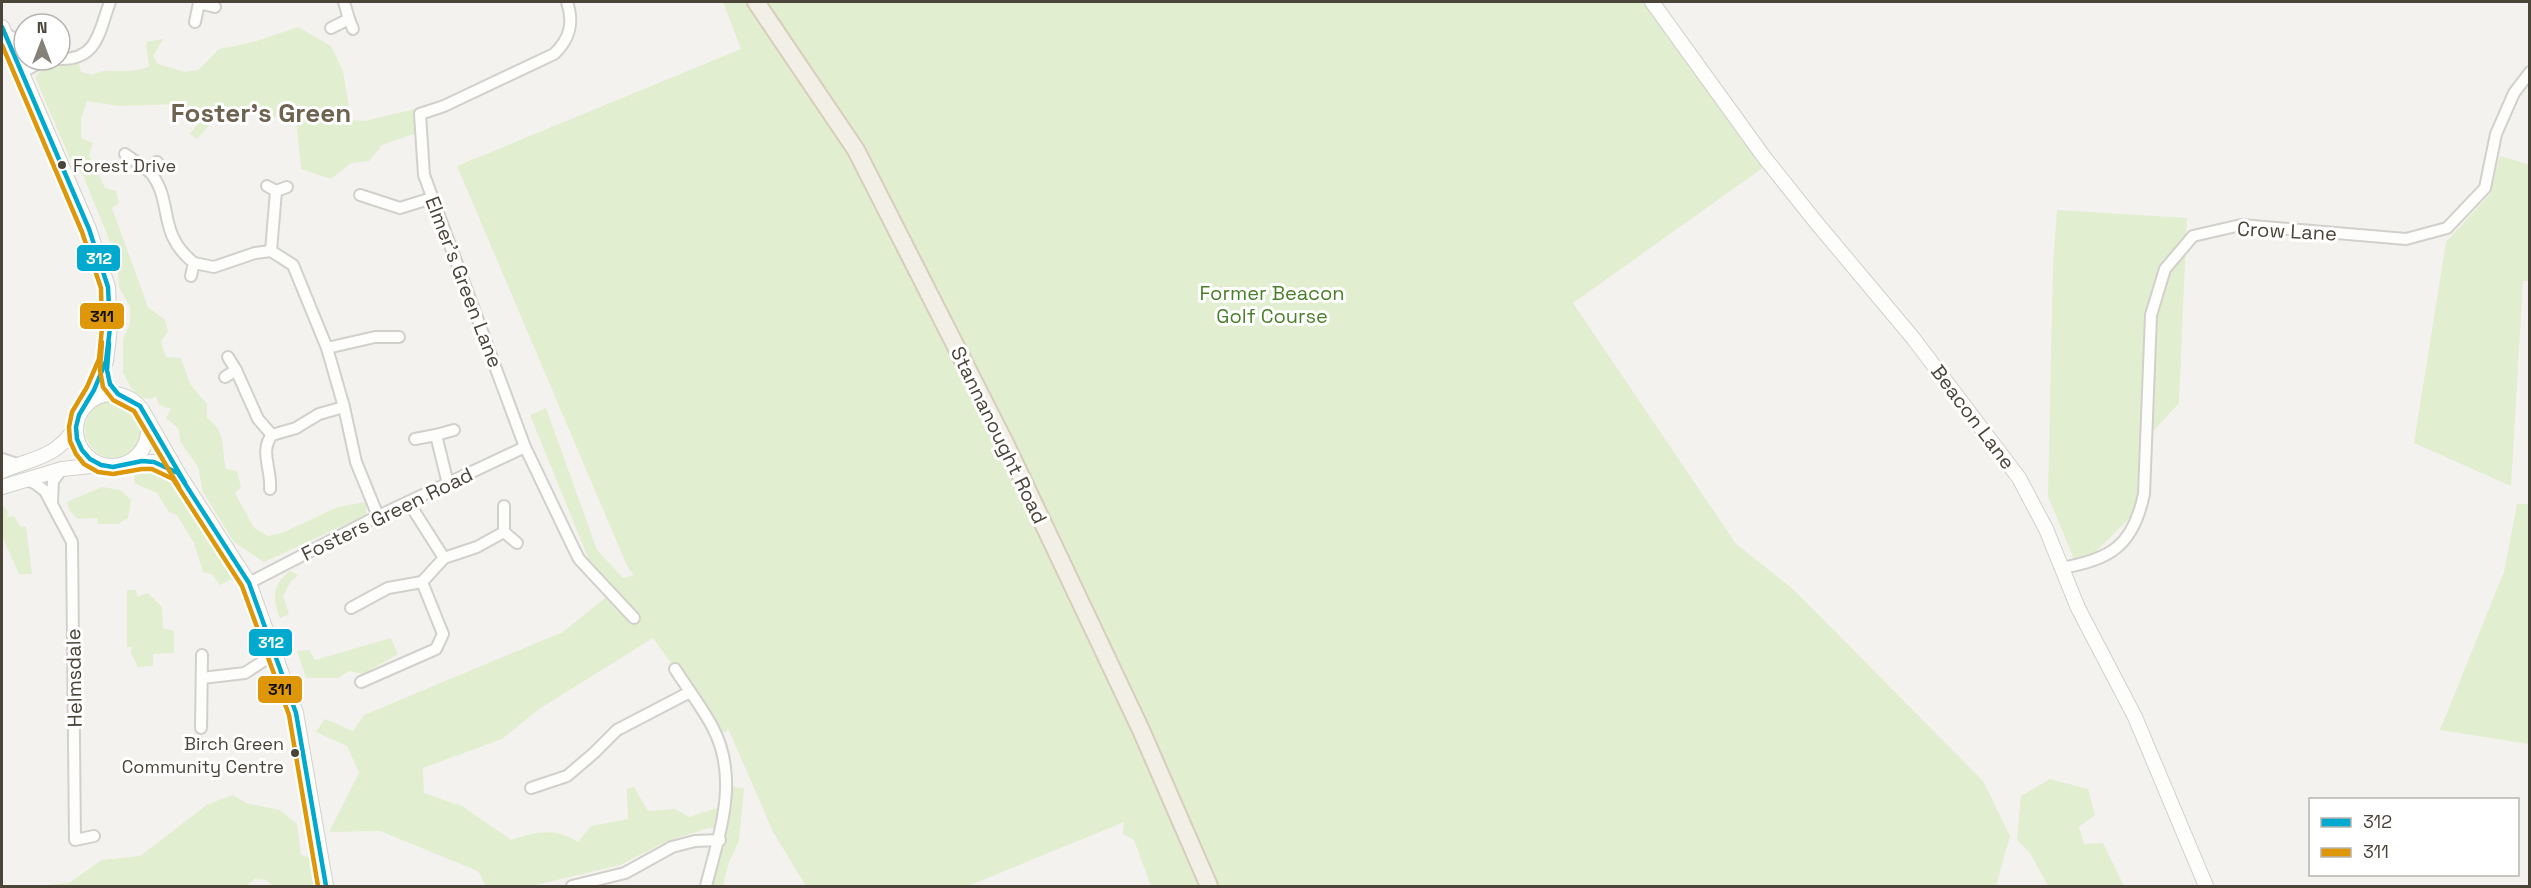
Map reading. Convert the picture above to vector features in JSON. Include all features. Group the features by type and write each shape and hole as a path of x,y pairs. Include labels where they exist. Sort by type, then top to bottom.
{"main road":[{"name":"Stannanought Road","path":"756,2 856,150 1006,445 1141,730 1209,886"}],"street":[{"path":"72,58 78,58 93,47 110,2"},
{"path":"195,22 199,2 215,7"},
{"path":"331,28 351,24 344,2"},
{"name":"Elmer's Green Lane","path":"567,2 570,21 568,37 564,45 554,54 444,106 420,114 424,176 525,447 579,559 634,618"},
{"name":"Beacon Lane","path":"1652,2 1764,157 1913,338 2012,469 2036,506 2078,608 2134,717 2206,886"},
{"path":"2,30 12,51"},
{"path":"22,72 101,261 108,287 110,310 106,361 112,387 119,394 140,406 178,473 249,582 296,713 326,886"},
{"name":"Crow Lane","path":"2062,568 2097,561 2112,552 2126,538 2139,516 2144,494 2151,315 2165,269 2193,236 2241,225 2406,239 2447,228 2485,188 2496,134 2514,93 2529,72"},
{"path":"125,154 149,171 160,187 166,220 172,237 194,263 214,267 255,253 271,251 292,265 327,348 344,407 356,462 378,516"},
{"path":"149,171 157,162"},
{"path":"271,251 277,188"},
{"path":"360,195 400,208 432,198"},
{"path":"191,276 194,263"},
{"path":"327,348 375,337 399,337"},
{"path":"228,357 258,419 272,435"},
{"path":"2,471 51,454 69,439 106,361"},
{"path":"225,377 236,370"},
{"path":"86,405 95,398 107,394 119,394"},
{"path":"270,489 271,478 266,446 272,435 296,428 319,414 344,407"},
{"path":"125,464 136,458 143,449 149,428 146,417"},
{"path":"76,427 77,439 82,450 100,465"},
{"path":"415,439 454,430"},
{"path":"436,435 448,484"},
{"name":"Fosters Green Road","path":"249,582 378,516 525,447"},
{"path":"2,459 17,464"},
{"path":"2,487 25,478 62,469 100,465 113,467 142,461 154,462 178,473"},
{"path":"52,502 53,481 62,469"},
{"name":"Helmsdale","path":"25,478 36,484 52,502 72,542 75,840 93,836"},
{"path":"409,503 444,558"},
{"path":"504,506 504,532"},
{"path":"351,608 388,588 422,582 444,558 477,547 504,532"},
{"path":"504,532 518,543"},
{"path":"361,682 436,649 443,634 422,582"},
{"path":"202,678 245,673 274,654"},
{"path":"201,728 202,655"},
{"path":"675,669 713,729 725,763 727,797 720,840 705,886"},
{"path":"531,788 567,776 617,730 690,692"},
{"path":"572,886 625,873 672,847 696,841 720,840"}],"green space":[{"name":"Former Beacon Golf Course","path":"723,2 1659,2 1775,159 1573,303 1736,544 1793,589 1983,781 2010,836 1996,886 1209,886 1172,802 1165,806 1201,886 1151,886 1134,840 1123,834 1124,822 968,886 806,886 773,832 728,728 726,732 720,731 653,638 539,709 502,739 423,768 424,793 462,806 511,840 545,832 561,834 578,842 591,826 628,819 627,789 634,787 648,811 675,809 689,817 720,807 720,786 744,788 739,841 729,862 723,886 703,886 723,829 708,828 665,842 620,865 531,886 486,886 478,871 380,831 329,832 359,773 347,746 316,732 325,719 353,731 364,715 563,632 606,597 610,585 589,560 530,415 546,408 597,550 623,578 634,575 628,568 457,166 741,49"},
{"path":"298,27 331,46 343,71 351,120 365,121 415,109 419,122 414,134 382,145 369,161 351,163 331,179 301,169 296,119 221,112 197,139 190,134 206,113 175,104 119,106 87,101 81,119 81,138 93,143 89,155 105,188 116,191 119,203 112,208 148,307 165,320 168,331 161,342 166,357 181,358 190,384 207,404 207,418 218,429 222,440 226,469 237,471 241,487 235,493 254,528 268,536 282,533 338,507 366,502 366,515 264,562 234,542 203,492 198,467 180,441 179,429 166,418 171,409 159,405 156,396 151,399 142,398 132,389 123,373 123,340 130,323 130,307 119,287 117,259 83,175 71,161 35,77 40,72 72,72 72,61 78,60 81,72 92,75 105,71 141,69 149,66 146,42 163,39 153,56 158,64 185,72 198,70 219,49 250,43"},
{"path":"2500,156 2530,165 2529,281 2523,281 2511,486 2414,443 2446,242 2490,194"},
{"path":"2057,210 2187,218 2179,403 2145,440 2138,510 2078,569 2048,496 2053,266"},
{"path":"108,400 120,400 135,408 143,423 143,435 135,450 120,458 108,458 93,450 85,435 85,423 93,408"},
{"path":"149,464 176,475 224,550 221,557 233,571 233,578 220,585 212,574 203,572 194,543 177,515 169,512 157,493 134,483 135,467"},
{"path":"102,487 120,490 131,500 128,518 118,524 98,524 97,518 78,519 69,510 67,502"},
{"path":"2517,504 2529,504 2529,744 2440,730 2504,572"},
{"path":"2,505 8,511 7,517 14,516 20,526 26,527 32,574 19,574 2,536"},
{"path":"290,571 298,575 291,581 283,596 289,614 280,618 275,592 280,581"},
{"path":"127,590 136,590 137,597 148,593 162,607 163,628 174,631 174,653 153,654 153,666 138,667 131,653 132,647 127,647"},
{"path":"391,638 398,654 363,674 349,671 338,678 306,678 297,651 309,650 315,660"},
{"path":"2050,779 2088,789 2095,815 2079,827 2084,844 2103,843 2124,886 2048,886 2030,853 2017,840 2021,796"},
{"path":"233,795 246,803 280,810 297,824 301,855 317,859 322,886 273,886 266,880 255,879 246,886 36,886 69,883 102,860 140,856 208,804"}],"transit line":[{"name":"312","path":"2,27 89,229 108,287 110,328 106,361 94,390 79,415 76,427 77,439 82,450 90,459 101,465 113,467 142,461 154,462 178,473 249,583 296,713 326,886"},
{"name":"311","path":"2,45 82,232 101,288 102,328 99,359 87,387 72,412 69,427 70,441 84,464 98,472 113,474 152,469 173,479 242,586 289,715 318,886"},
{"name":"311","path":"102,342 100,370 103,387 113,400 134,411 179,487"},
{"name":"312","path":"109,343 107,370 110,384 118,394 140,406 185,483"}],"place":[{"name":"Forest Drive","path":"62,165"},
{"name":"Birch Green Community Centre","path":"295,753"}],"district":[{"name":"Foster's Green","path":"261,113"}]}
